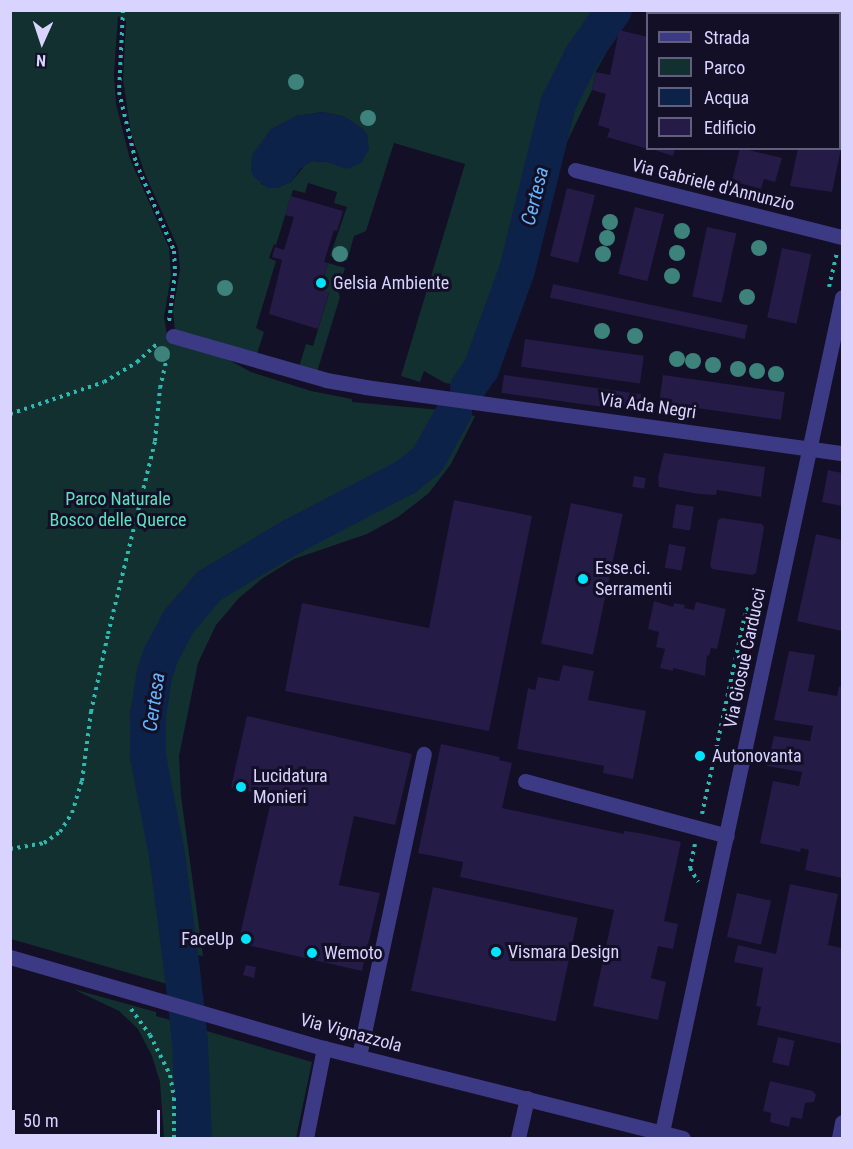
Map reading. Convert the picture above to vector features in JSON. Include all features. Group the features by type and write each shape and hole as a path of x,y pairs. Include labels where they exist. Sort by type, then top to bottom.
{"street":[{"name":"Via Gabriele d'Annunzio","path":"575,170 843,237"},
{"name":"Via Giosuè Carducci","path":"672,1136 727,836 843,297"},
{"name":"Via Ada Negri","path":"172,336 326,380 843,453"},
{"path":"359,1056 424,754"},
{"path":"525,781 727,836"},
{"name":"Via Vignazzola","path":"10,957 324,1047 672,1136"},
{"path":"306,1138 324,1047"},
{"path":"518,1138 527,1098"},
{"path":"839,1138 843,1122"}],"path":[{"path":"10,849 44,843 60,832 72,813 82,781 91,712 108,634 155,441 160,388 172,336 168,321 175,273 174,251 136,163 119,92 123,10"},
{"path":"10,414 104,382 137,362 157,344 172,336"},
{"path":"118,988 150,1035 170,1074 174,1098 174,1138"}],"green space":[{"name":"Parco Naturale Bosco delle Querce","path":"10,11 597,11 547,91 493,312 479,348 458,385 445,383 424,371 420,382 401,376 465,164 394,143 366,231 354,236 347,261 330,256 347,207 334,203 337,192 308,183 305,193 293,190 276,245 274,244 269,258 276,261 256,328 264,332 256,357 175,331 173,311 180,269 178,248 145,174 131,133 123,80 126,21 118,16 114,75 116,104 130,159 169,248 171,276 164,317 167,334 175,343 229,360 251,372 311,391 352,399 352,402 441,410 424,441 400,464 365,488 209,574 178,602 157,635 142,680 139,751 174,986 11,939","holes":["323,112 345,117 326,162 312,161 305,165 291,182 276,188 261,184 296,116"]},
{"path":"619,30 596,71 592,90 563,150 556,179 561,139 572,89"},
{"path":"328,263 345,268 338,291 340,297 317,372 299,367 306,344 313,346 329,293 320,290"},
{"path":"464,414 475,416 451,464 429,493 398,517 367,534 294,559 263,578 239,598 216,625 198,663 179,756 181,796 203,956 192,954 162,737 165,700 176,654 195,619 224,589 420,478 443,455"},
{"path":"73,989 156,1012 156,1016 178,1022 181,1054 182,1138 164,1138 160,1082 152,1056 138,1029 119,1011"},
{"path":"200,1029 312,1062 296,1138 205,1138"}],"water":[{"path":"323,112 345,117 367,134 369,149 361,163 347,169 326,162 312,161 300,169 291,182 276,188 268,188 255,178 251,171 252,155 271,129 296,116"}],"building":[{"path":"670,10 736,10 736,12 670,12"},
{"path":"773,10 833,10 833,12 773,12"},
{"path":"619,30 646,37 646,148 607,137 610,129 598,125 606,94 592,90 596,72 610,75"},
{"path":"654,150 674,150 673,156"},
{"path":"740,150 782,158 775,182 764,179 761,189 732,181"},
{"path":"798,150 841,150 832,192 790,186"},
{"path":"567,188 595,195 578,263 550,256"},
{"path":"291,196 343,211 337,231 334,230 324,262 328,263 320,290 329,292 318,329 269,314 282,260 272,257 275,247 284,250 294,217 285,215"},
{"path":"635,207 664,214 647,281 618,274"},
{"path":"707,227 736,233 722,303 692,296"},
{"path":"782,248 811,254 797,324 767,317"},
{"path":"553,284 748,325 745,339 550,298"},
{"path":"525,339 644,356 640,383 521,367"},
{"path":"504,375 647,395 644,413 501,393"},
{"path":"663,375 785,392 781,420 659,403"},
{"path":"664,453 765,467 761,497 717,490 716,495 699,494 659,487 658,477"},
{"path":"828,470 842,473 842,506 822,502"},
{"path":"634,476 646,478 644,489 632,487"},
{"path":"454,500 532,516 489,731 285,691 302,603 429,628"},
{"name":"Esse.ci. Serramenti","path":"571,503 623,514 593,655 541,644"},
{"path":"676,504 694,507 690,531 672,528"},
{"path":"722,518 762,524 764,528 756,573 752,575 712,569 710,565 718,520"},
{"path":"816,534 842,540 842,631 797,621"},
{"path":"669,544 686,547 682,571 665,568"},
{"path":"654,601 673,607 674,603 685,605 684,608 694,610 696,602 726,609 717,649 711,648 709,656 707,655 705,676 673,668 673,671 660,668 665,649 656,647 659,632 648,629"},
{"path":"789,651 815,655 808,691 837,696 839,686 842,687 842,878 805,870 809,850 801,848 800,852 760,843 773,781 799,786 802,772 767,766 774,736 810,741 813,726 774,720"},
{"path":"563,665 594,671 588,700 646,711 633,779 603,773 604,766 517,749 528,688 535,690 538,677 559,681"},
{"path":"247,716 412,754 395,825 354,816 339,885 380,893 362,971 238,943 272,797 231,787"},
{"path":"441,744 500,757 499,760 512,763 502,808 624,834 624,831 639,833 681,842 664,921 678,924 673,949 658,946 651,978 666,982 658,1020 593,1006 614,910 460,877 463,862 418,853"},
{"path":"790,884 838,894 828,945 842,948 842,1044 757,1025 761,1007 756,1006 763,968 734,962 738,945 776,954"},
{"path":"433,887 578,918 556,1021 411,991"},
{"path":"737,893 771,901 761,945 727,937"},
{"path":"246,965 256,967 254,978 243,975"},
{"path":"778,1037 795,1041 789,1066 772,1062"},
{"path":"770,1081 813,1091 816,1095 814,1102 805,1103 802,1119 791,1117 789,1127 770,1122 771,1113 763,1111"}],"waterway":[{"name":"Certesa","path":"468,387 481,369 517,270 558,104 582,56 614,10"},
{"name":"Certesa","path":"194,1138 190,1041 182,970 167,855 148,756 148,715 154,676 161,655 180,620 209,586 291,537 406,477 428,459 454,412"}],"place":[{"name":"Gelsia Ambiente","path":"321,283"},
{"name":"Esse.ci. Serramenti","path":"583,579"},
{"name":"Autonovanta","path":"700,756"},
{"name":"Lucidatura Monieri","path":"241,787"},
{"name":"FaceUp","path":"246,939"},
{"name":"Vismara Design","path":"496,952"},
{"name":"Wemoto","path":"312,953"}]}
